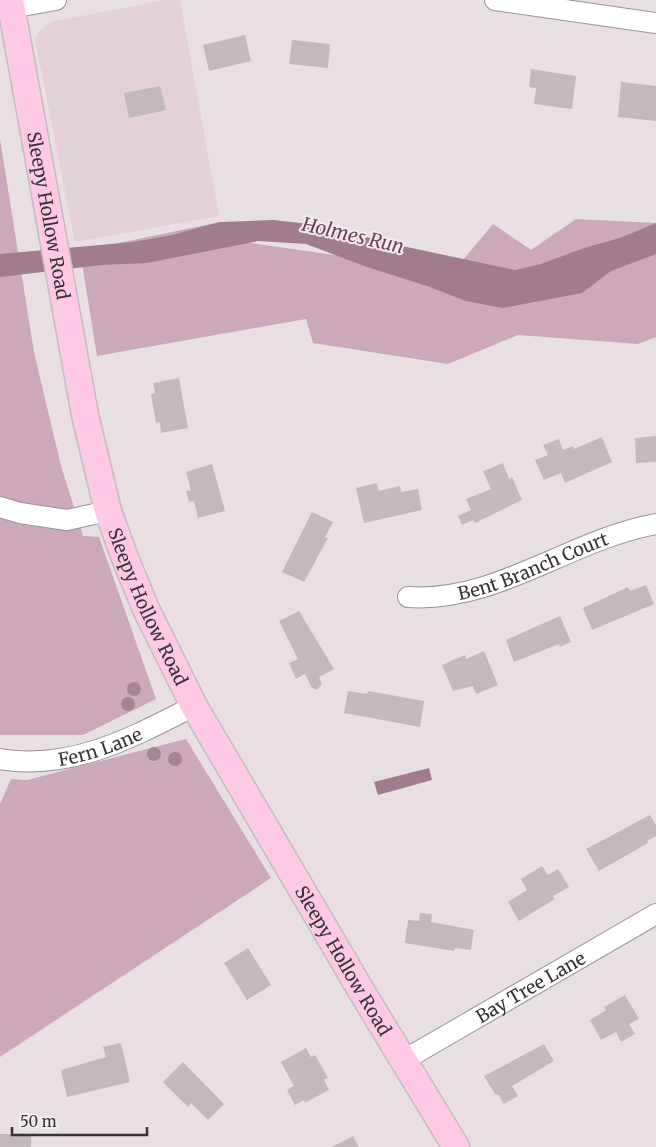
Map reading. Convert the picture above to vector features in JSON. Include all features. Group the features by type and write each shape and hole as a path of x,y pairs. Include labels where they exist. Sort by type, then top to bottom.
{"main road":[{"name":"Sleepy Hollow Road","path":"10,4 85,415 108,511 146,609 194,706 362,992 456,1147"}],"street":[{"path":"10,4 56,0"},
{"path":"495,0 656,23"},
{"path":"0,507 66,520 108,511"},
{"name":"Bent Branch Court","path":"408,597 452,597 478,590 612,535 656,524"},
{"name":"Fern Lane","path":"0,760 33,762 64,759 94,753 122,742 194,706"},
{"name":"Bay Tree Lane","path":"404,1060 656,914"}],"shaded area":[{"path":"165,0 180,0 219,216 75,242 35,39 40,30 51,22"},
{"path":"0,139 34,352 61,466 83,536 99,537 156,699 83,735 0,735"},
{"path":"576,219 656,223 656,337 638,344 518,335 448,364 313,343 306,319 97,356 80,251 220,222 223,239 453,272 493,224 531,250"},
{"path":"186,739 271,878 0,1057 0,804 11,779 27,780"}],"water":[{"name":"Holmes Run","path":"273,220 328,226 388,243 515,270 541,264 584,248 620,238 656,223 656,254 611,271 582,293 502,308 466,301 306,244 258,241 147,263 102,265 0,277 0,254 133,242 172,235 220,222"},
{"path":"429,768 432,780 378,795 374,782"}],"building":[{"path":"245,35 251,61 209,71 203,45"},
{"path":"292,40 330,44 328,68 289,64"},
{"path":"531,69 576,76 572,109 534,104 536,88 529,87"},
{"path":"621,82 656,86 656,121 618,117"},
{"path":"160,86 166,110 129,118 124,93"},
{"path":"179,378 188,428 161,433 160,422 156,423 151,394 155,393 153,383"},
{"path":"656,436 656,462 636,463 635,438"},
{"path":"602,437 612,462 565,483 561,473 544,480 535,460 548,455 543,445 559,439 563,450 573,446 574,449"},
{"path":"503,463 509,479 512,477 522,500 475,523 473,520 462,525 458,516 471,510 466,499 491,489 483,471"},
{"path":"212,464 225,511 198,518 194,501 189,502 186,491 191,490 186,472"},
{"path":"377,483 379,491 400,486 401,492 418,489 422,510 364,523 356,488"},
{"path":"312,512 333,522 325,537 328,538 304,582 282,572"},
{"path":"646,585 654,604 592,630 583,608 628,587 630,591"},
{"path":"299,611 334,669 319,677 322,684 317,690 312,688 305,674 296,679 289,663 298,659 279,621"},
{"path":"560,616 571,642 560,647 559,644 514,662 506,640"},
{"path":"484,651 498,685 476,694 473,686 453,691 442,665 465,655 466,659"},
{"path":"348,691 367,694 368,691 424,701 420,727 344,713"},
{"path":"650,815 656,825 656,836 647,841 648,843 599,871 586,849"},
{"path":"542,866 548,875 558,869 569,887 553,896 555,899 519,921 508,902 527,890 521,879"},
{"path":"420,913 432,914 431,922 474,930 471,950 455,948 454,951 405,943 408,920 419,921"},
{"path":"248,948 271,985 247,1000 224,963"},
{"path":"625,995 639,1019 629,1024 635,1034 621,1042 616,1032 601,1040 590,1020 606,1010 604,1007"},
{"path":"121,1043 130,1082 67,1097 61,1070 106,1057 103,1047"},
{"path":"544,1044 554,1061 512,1086 518,1096 504,1104 499,1095 495,1094 484,1076"},
{"path":"306,1048 311,1057 315,1055 328,1078 324,1080 329,1090 305,1103 304,1100 295,1105 287,1090 294,1086 281,1062"},
{"path":"183,1062 224,1104 208,1120 191,1103 188,1107 163,1082"},
{"path":"0,1134 31,1134 31,1147 0,1147"},
{"path":"353,1136 359,1147 332,1147"}]}
